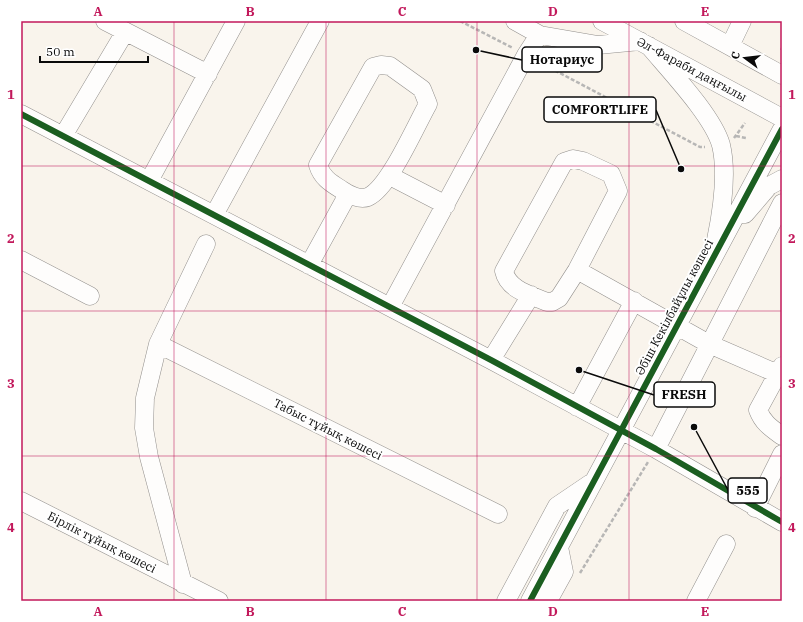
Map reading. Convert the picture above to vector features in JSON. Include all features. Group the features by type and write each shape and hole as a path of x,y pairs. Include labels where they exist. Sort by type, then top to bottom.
{"street":[{"path":"105,21 208,74"},
{"path":"149,181 236,21"},
{"path":"214,215 320,21"},
{"path":"515,21 539,35 598,45 644,44 706,116 721,145 723,174 723,205 712,260"},
{"name":"Әл-Фараби даңғылы","path":"602,21 782,118"},
{"path":"684,21 782,75"},
{"path":"730,46 742,21"},
{"path":"63,136 126,32"},
{"path":"390,307 526,55 539,35"},
{"path":"381,64 390,66 422,89 428,104 390,176 374,193 368,197 361,198 348,194 321,174 318,164 373,67 381,64"},
{"path":"21,114 491,360 656,449 755,508 782,522"},
{"name":"Әбіш Кекілбайұлы көшесі","path":"530,601 782,129"},
{"path":"573,159 583,161 611,174 618,190 577,270 559,298 552,302 547,302 530,295 511,286 506,279 504,271 564,162 573,159"},
{"path":"390,176 446,205"},
{"path":"712,260 759,197 769,186 782,179"},
{"path":"309,265 348,194"},
{"path":"656,449 782,202"},
{"path":"183,584 149,457 144,428 145,398 158,344 206,244"},
{"path":"21,260 90,296"},
{"path":"577,270 709,344 780,370 758,410 761,418 767,426 782,436"},
{"path":"491,360 530,295"},
{"path":"577,407 634,301"},
{"name":"Табыс тұйық көшесі","path":"158,344 498,514"},
{"path":"755,508 782,454"},
{"path":"506,601 557,506 593,482"},
{"name":"Бірлік тұйық көшесі","path":"21,501 219,601"},
{"path":"696,601 726,544"},
{"path":"548,601 564,572 559,547"}],"path":[{"path":"460,21 700,147 708,147"},
{"path":"732,139 736,136 744,123"},
{"path":"736,136 746,138"},
{"path":"579,575 656,449"}],"cycle path":[{"path":"21,114 491,360 656,449 782,522"},
{"path":"530,601 782,129"}],"place":[{"name":"Нотариус","path":"476,50"},
{"name":"COMFORTLIFE","path":"681,169"},
{"name":"FRESH","path":"579,370"},
{"name":"555","path":"694,427"}]}
